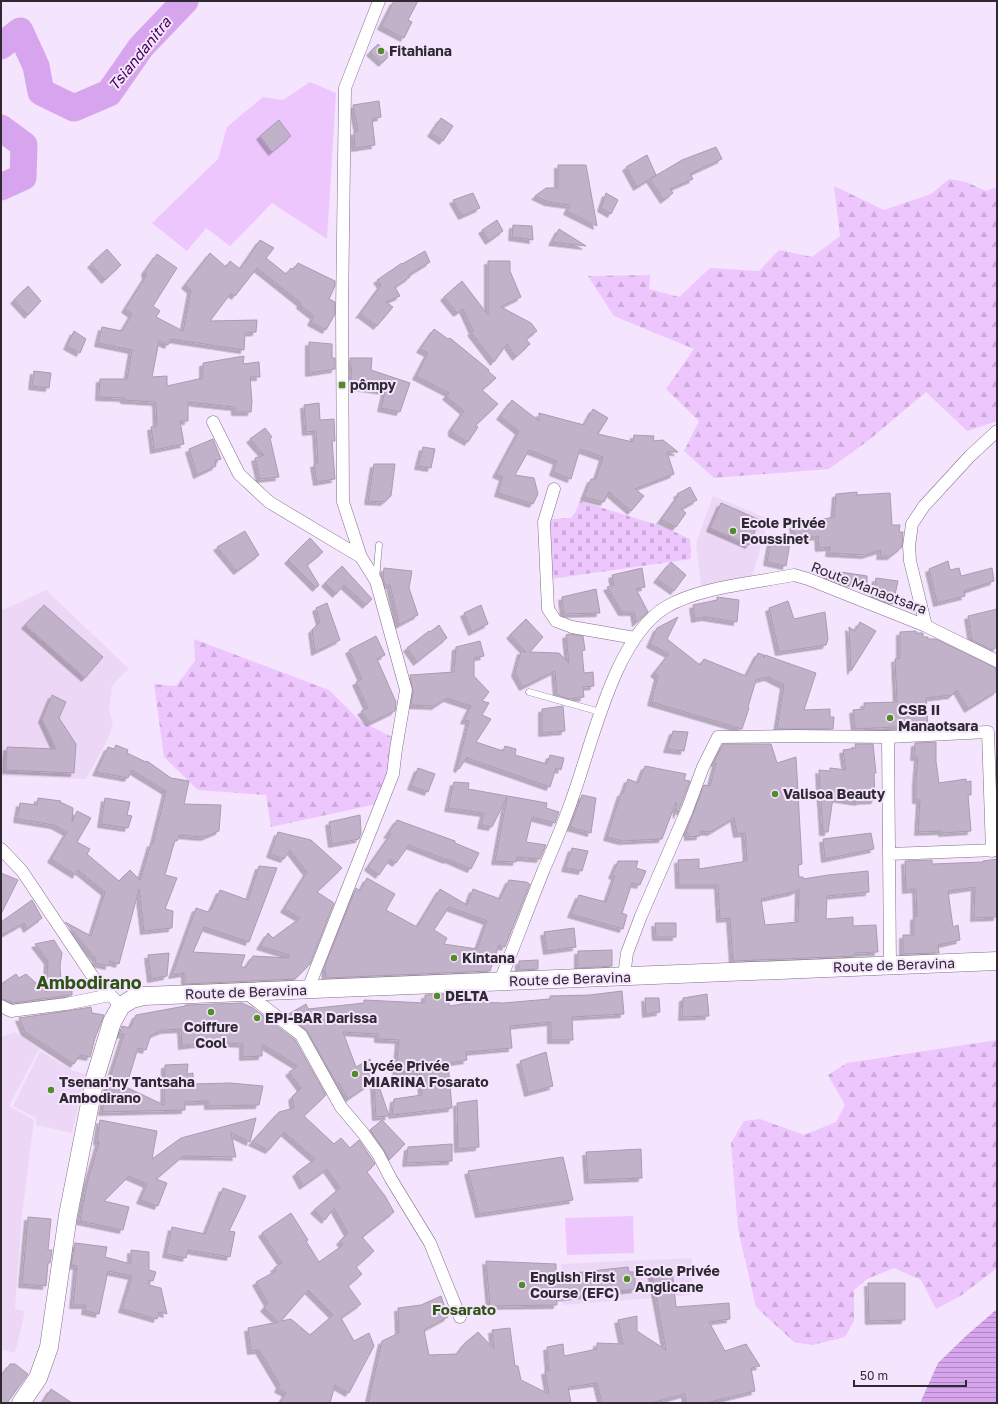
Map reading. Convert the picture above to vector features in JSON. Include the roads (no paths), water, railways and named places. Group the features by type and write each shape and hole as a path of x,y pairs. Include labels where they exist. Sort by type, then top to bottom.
{"street":[{"path":"308,989 393,774 406,690 376,581 361,558 343,502 342,311 345,88 378,1"},
{"path":"213,422 239,474 269,502 361,558"},
{"path":"926,626 910,560 909,546 912,524 924,506 970,456 997,431"},
{"path":"554,489 544,522 548,609 556,621 572,627 635,638"},
{"name":"Route Manaotsara","path":"500,981 572,800 600,712 618,669 635,638 646,622 666,607 699,592 794,576 808,579 926,626 997,661"},
{"path":"624,976 627,953 641,916 681,824 703,767 718,737 888,737 988,732 995,850 889,854"},
{"path":"888,737 890,965"},
{"path":"1,849 22,872 93,977 116,1000"},
{"name":"Route de Beravina","path":"116,1000 132,999 144,996 997,961"},
{"path":"245,992 301,1035 341,1107 363,1133 378,1154 391,1179 430,1243 460,1317"},
{"path":"1,1006 11,1011 66,1004 116,1000"},
{"path":"20,1403 38,1378 49,1348 68,1215 95,1078 112,1022 116,1000"}],"lane":[{"path":"376,581 379,545"},
{"path":"529,692 600,712"}],"waterway":[{"name":"Tsiandanitra","path":"1,46 20,31 36,66 41,92 74,108 109,93 141,47 185,1"},
{"name":"Tsiandanitra","path":"1,128 24,145 23,177 1,187"}],"place":[{"name":"Fitahiana","path":"381,51"},
{"name":"pômpy","path":"342,385"},
{"name":"Ecole Privée Poussinet","path":"733,531"},
{"name":"CSB II Manaotsara","path":"890,718"},
{"name":"Valisoa Beauty","path":"775,794"},
{"name":"Kintana","path":"454,958"},
{"name":"DELTA","path":"437,996"},
{"name":"Coiffure Cool","path":"211,1012"},
{"name":"EPI-BAR Darissa","path":"257,1018"},
{"name":"Lycée Privée MIARINA Fosarato","path":"355,1074"},
{"name":"Tsenan'ny Tantsaha Ambodirano","path":"51,1090"},
{"name":"Ecole Privée Anglicane","path":"627,1279"},
{"name":"English First Course (EFC)","path":"522,1285"}],"district":[{"name":"Ambodirano","path":"89,983"},
{"name":"Fosarato","path":"464,1310"}]}
